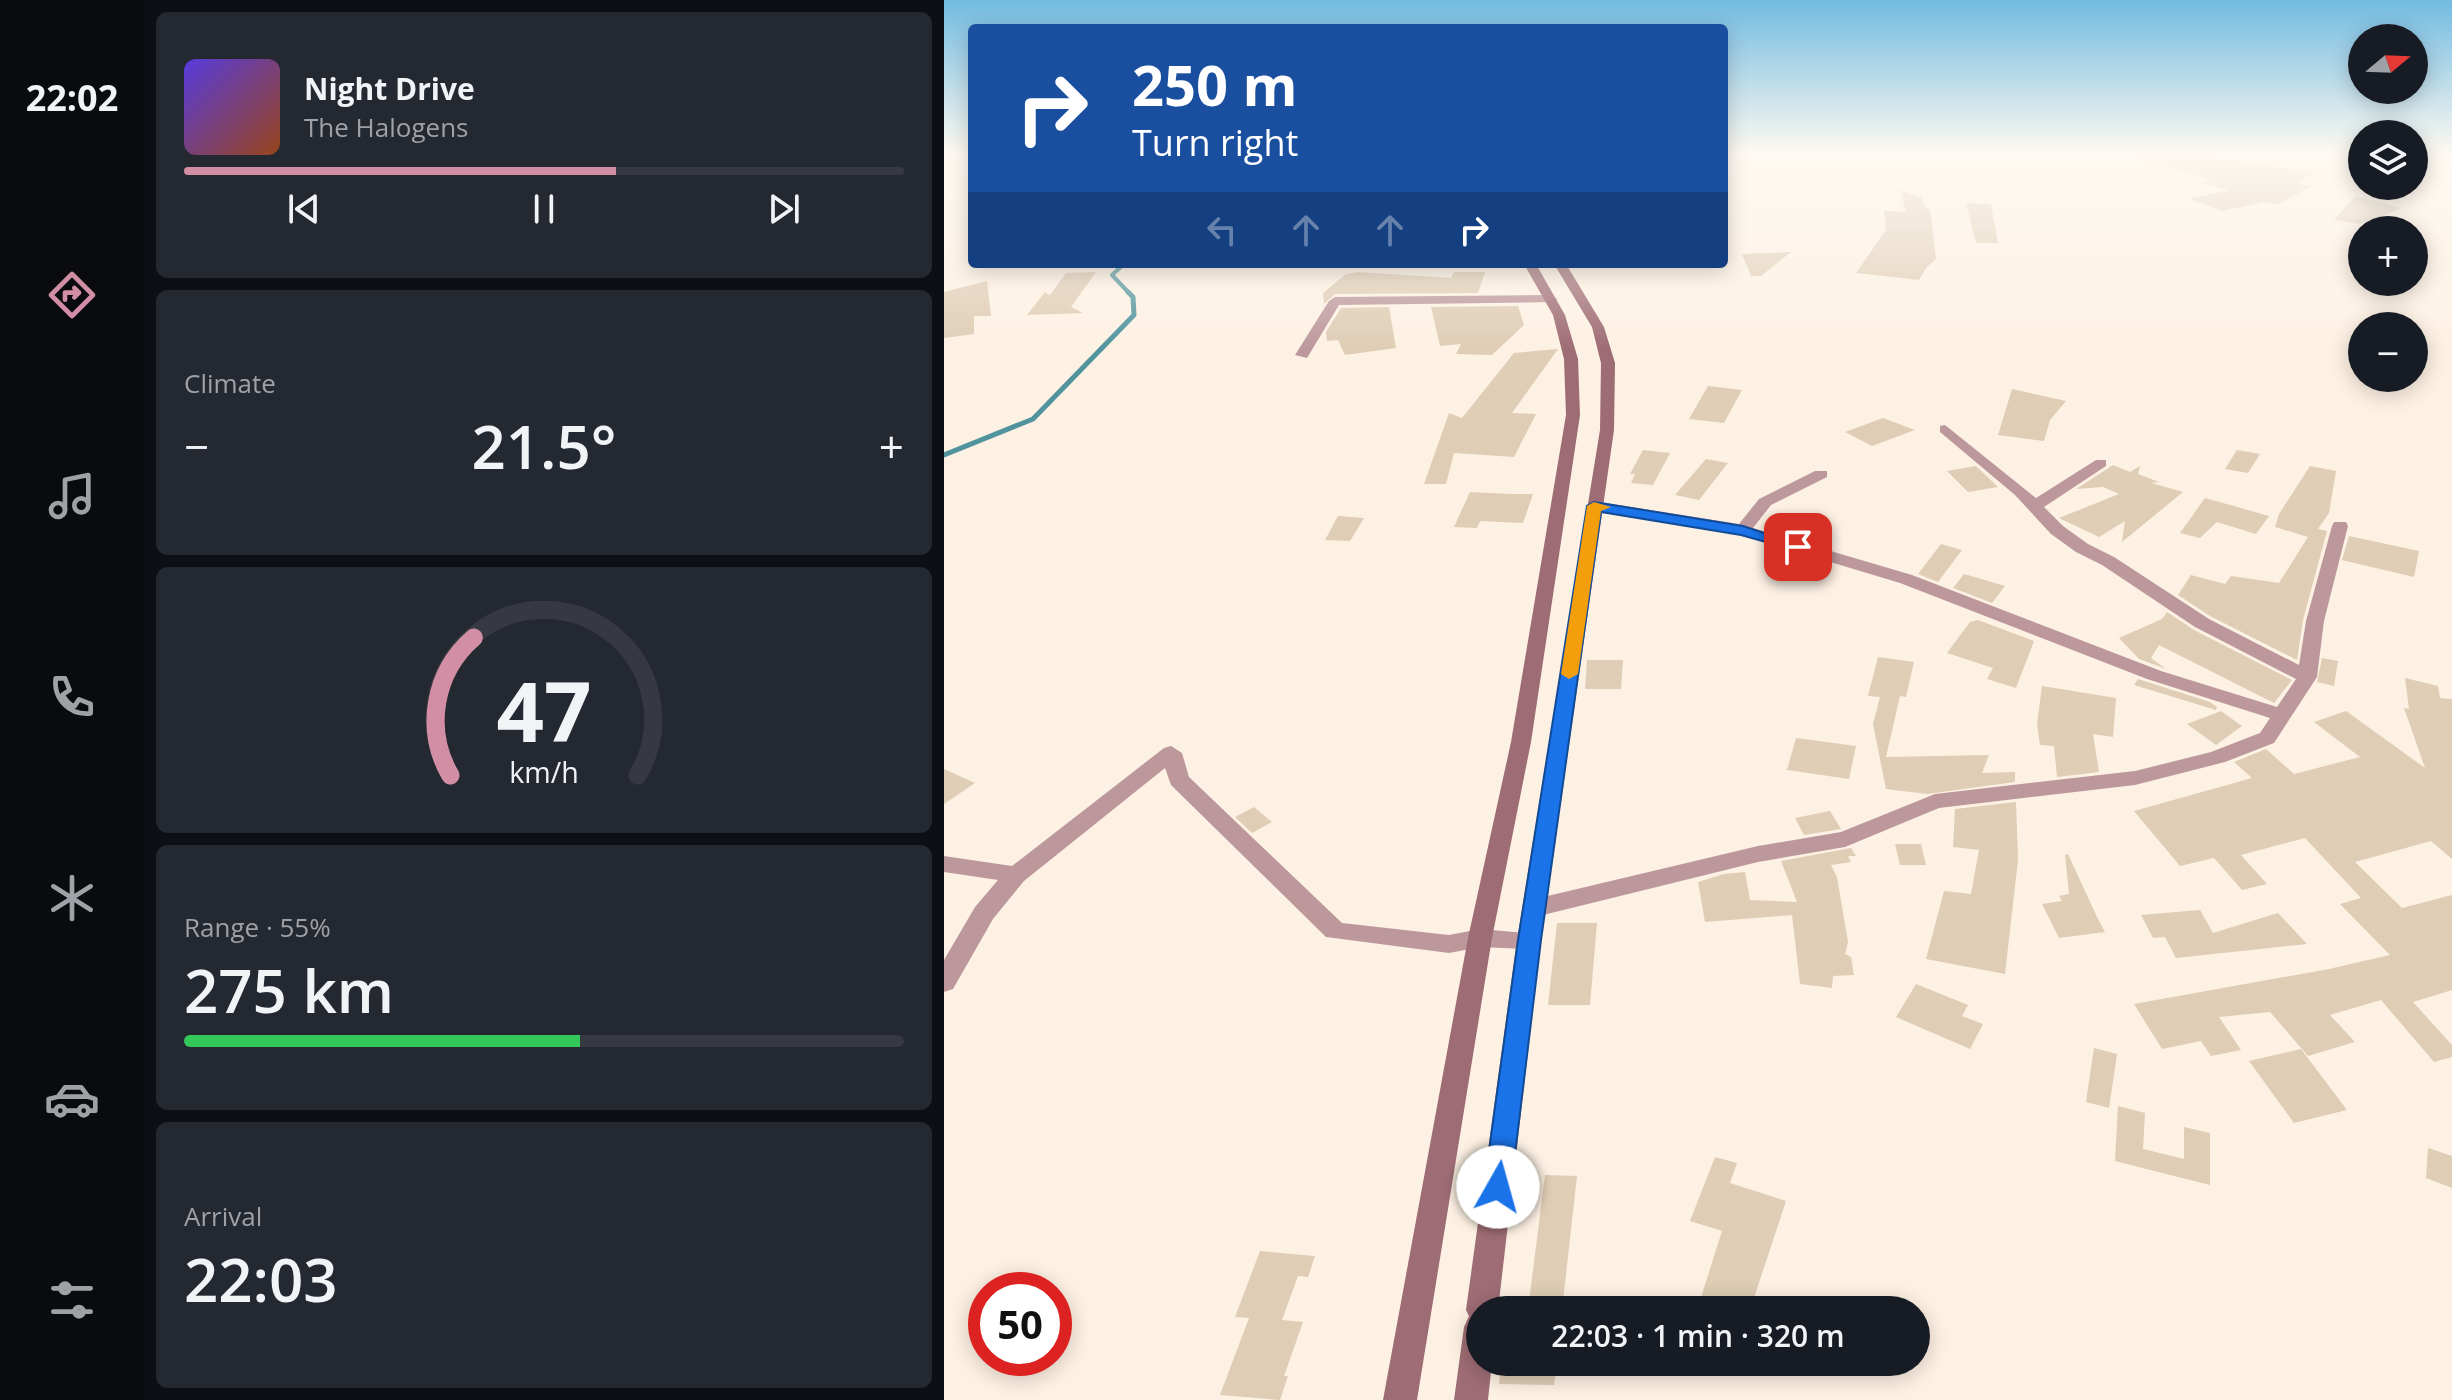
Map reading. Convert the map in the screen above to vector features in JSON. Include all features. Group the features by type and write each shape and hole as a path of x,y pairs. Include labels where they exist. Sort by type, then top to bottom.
{"main road":[{"path":"1400,1400 1480,938 1521,742 1573,415 1571,359 1555,307 1532,268"},
{"path":"1484,1296 1529,940 1607,430 1608,363 1590,312 1562,268"},
{"path":"1555,307 1590,312"},
{"path":"1471,1400 1474,1376"}],"street":[{"path":"1302,355 1335,301 1555,307"},
{"path":"1945,429 2034,506 2057,530 2082,548 2108,561 2202,623 2307,677"},
{"path":"2034,506 2101,463"},
{"path":"1743,530 1765,502 1821,474"},
{"path":"1594,506 1743,530 1906,579 2154,675 2283,715"},
{"path":"1535,908 1758,854 1845,839 1935,801 2135,778 2218,757 2267,738 2307,677 2315,621 2340,526"},
{"path":"944,982 984,913 1016,875 1171,753 1179,780 1335,931 1449,944 1480,938 1529,940"},
{"path":"944,864 1016,875"}],"building":[{"path":"1885,218 1931,218 1936,259 1919,280 1856,273 1886,230"},
{"path":"1970,218 1994,218 1998,243 1976,243"},
{"path":"1791,252 1761,276 1751,276 1742,254"},
{"path":"1096,272 1071,307 1083,313 1027,315 1045,292 1050,295 1066,273"},
{"path":"1358,272 1451,278 1454,272 1485,272 1478,293 1335,294 1324,304 1323,293 1346,274"},
{"path":"987,281 991,316 974,316 974,334 944,338 944,292"},
{"path":"1518,306 1524,325 1492,355 1456,354 1461,344 1440,346 1431,307"},
{"path":"1389,307 1396,348 1345,355 1338,340 1327,341 1326,332 1341,308"},
{"path":"1558,349 1512,413 1536,414 1514,457 1454,453 1446,484 1424,484 1449,413 1462,418 1514,353"},
{"path":"1708,386 1742,390 1724,423 1689,419"},
{"path":"2012,389 2066,401 2050,420 2044,441 1998,435"},
{"path":"1883,418 1915,430 1872,446 1845,432"},
{"path":"1643,450 1670,453 1653,485 1631,483 1635,474 1630,474"},
{"path":"2237,450 2260,454 2248,473 2225,469"},
{"path":"1706,459 1728,463 1699,500 1675,495"},
{"path":"2113,465 2130,472 2140,466 2138,474 2159,482 2151,483 2183,492 2122,542 2125,521 2099,537 2059,518 2119,494 2103,487 2076,489"},
{"path":"1976,466 1998,487 1968,492 1947,471"},
{"path":"2310,466 2336,471 2329,513 2318,529 2327,531 2303,620 2297,660 2210,616 2178,595 2191,575 2225,584 2231,576 2279,583 2308,537 2275,527 2279,514"},
{"path":"1470,492 1533,494 1523,523 1480,521 1477,528 1454,527"},
{"path":"2205,498 2269,516 2256,534 2217,522 2200,538 2180,533"},
{"path":"1338,516 1364,518 1350,541 1325,540"},
{"path":"1810,524 1830,529 1817,544 1797,538"},
{"path":"2349,536 2419,551 2414,577 2342,560"},
{"path":"1941,544 1962,550 1938,582 1918,574"},
{"path":"1964,574 2005,586 1992,603 1953,588"},
{"path":"2167,612 2194,630 2292,680 2274,703 2159,645 2151,658 2166,669 2139,659 2119,638 2162,619"},
{"path":"1978,620 2034,641 2016,688 1987,679 1993,668 1947,653 1970,622"},
{"path":"1878,657 1914,662 1906,697 1900,696 1886,757 1989,755 1982,773 2015,772 2015,782 1927,794 1886,789 1873,724 1880,697 1868,696"},
{"path":"2322,658 2338,661 2334,686 2317,682"},
{"path":"1587,660 1623,660 1621,689 1585,689"},
{"path":"2405,678 2438,686 2440,698 2452,699 2452,859 2431,841 2355,862 2402,908 2452,895 2452,990 2413,1002 2452,1045 2452,1057 2434,1062 2381,1000 2330,1015 2355,1042 2308,1056 2270,1012 2219,1017 2241,1050 2211,1056 2201,1041 2162,1049 2134,1004 2390,955 2340,904 2361,898 2305,838 2241,855 2267,884 2242,890 2214,858 2180,866 2134,811 2252,778 2234,762 2266,749 2294,774 2360,757 2314,722 2346,711 2425,768 2404,708 2409,709"},
{"path":"2138,679 2210,702 2217,707 2216,710 2134,685"},
{"path":"2042,686 2116,698 2113,737 2093,734 2099,772 2057,777 2054,746 2040,745 2037,724"},
{"path":"2221,711 2242,726 2216,745 2187,724"},
{"path":"1796,738 1856,746 1849,779 1787,770"},
{"path":"944,769 975,783 944,804"},
{"path":"2016,802 2018,860 2005,974 1926,959 1944,891 1971,894 1979,850 1953,847 1955,809"},
{"path":"1254,807 1272,822 1252,833 1235,817"},
{"path":"1830,811 1841,829 1804,835 1795,818"},
{"path":"1895,844 1921,844 1926,865 1900,865"},
{"path":"1851,848 1856,856 1848,856 1851,862 1831,865 1837,877 1848,942 1845,954 1851,957 1854,975 1833,976 1832,988 1800,984 1792,915 1705,922 1698,882 1724,874 1745,872 1750,900 1797,902 1781,861"},
{"path":"2068,854 2105,932 2059,938 2042,904 2062,901 2059,896 2069,894 2065,855"},
{"path":"2200,910 2213,933 2278,913 2307,944 2176,958 2165,937 2153,938 2141,915"},
{"path":"1557,923 1597,923 1590,1005 1548,1005"},
{"path":"1916,984 1968,1005 1962,1016 1983,1024 1970,1049 1896,1017"},
{"path":"2094,1048 2117,1054 2109,1108 2086,1102"},
{"path":"2301,1049 2347,1110 2294,1123 2249,1061"},
{"path":"2118,1106 2145,1113 2143,1149 2184,1159 2184,1127 2210,1133 2210,1185 2115,1161"},
{"path":"2428,1148 2452,1156 2452,1188 2426,1178"},
{"path":"1715,1157 1737,1163 1730,1183 1786,1201 1755,1296 1701,1296 1722,1231 1690,1221"},
{"path":"1545,1175 1577,1176 1564,1296 1530,1296"},
{"path":"1260,1251 1315,1256 1308,1277 1298,1276 1282,1320 1303,1322 1284,1376 1288,1376 1280,1400 1220,1395 1249,1318 1235,1317"},
{"path":"1500,1376 1555,1376 1554,1385 1499,1384"}],"waterway":[{"path":"1120,268 1112,275 1130,294"},
{"path":"944,455 1033,419 1134,315 1130,294"}],"slow traffic":[{"path":"1569,674 1594,506 1603,507"}],"route":[{"path":"1498,1187 1529,940 1594,506 1743,530 1798,547"}]}
